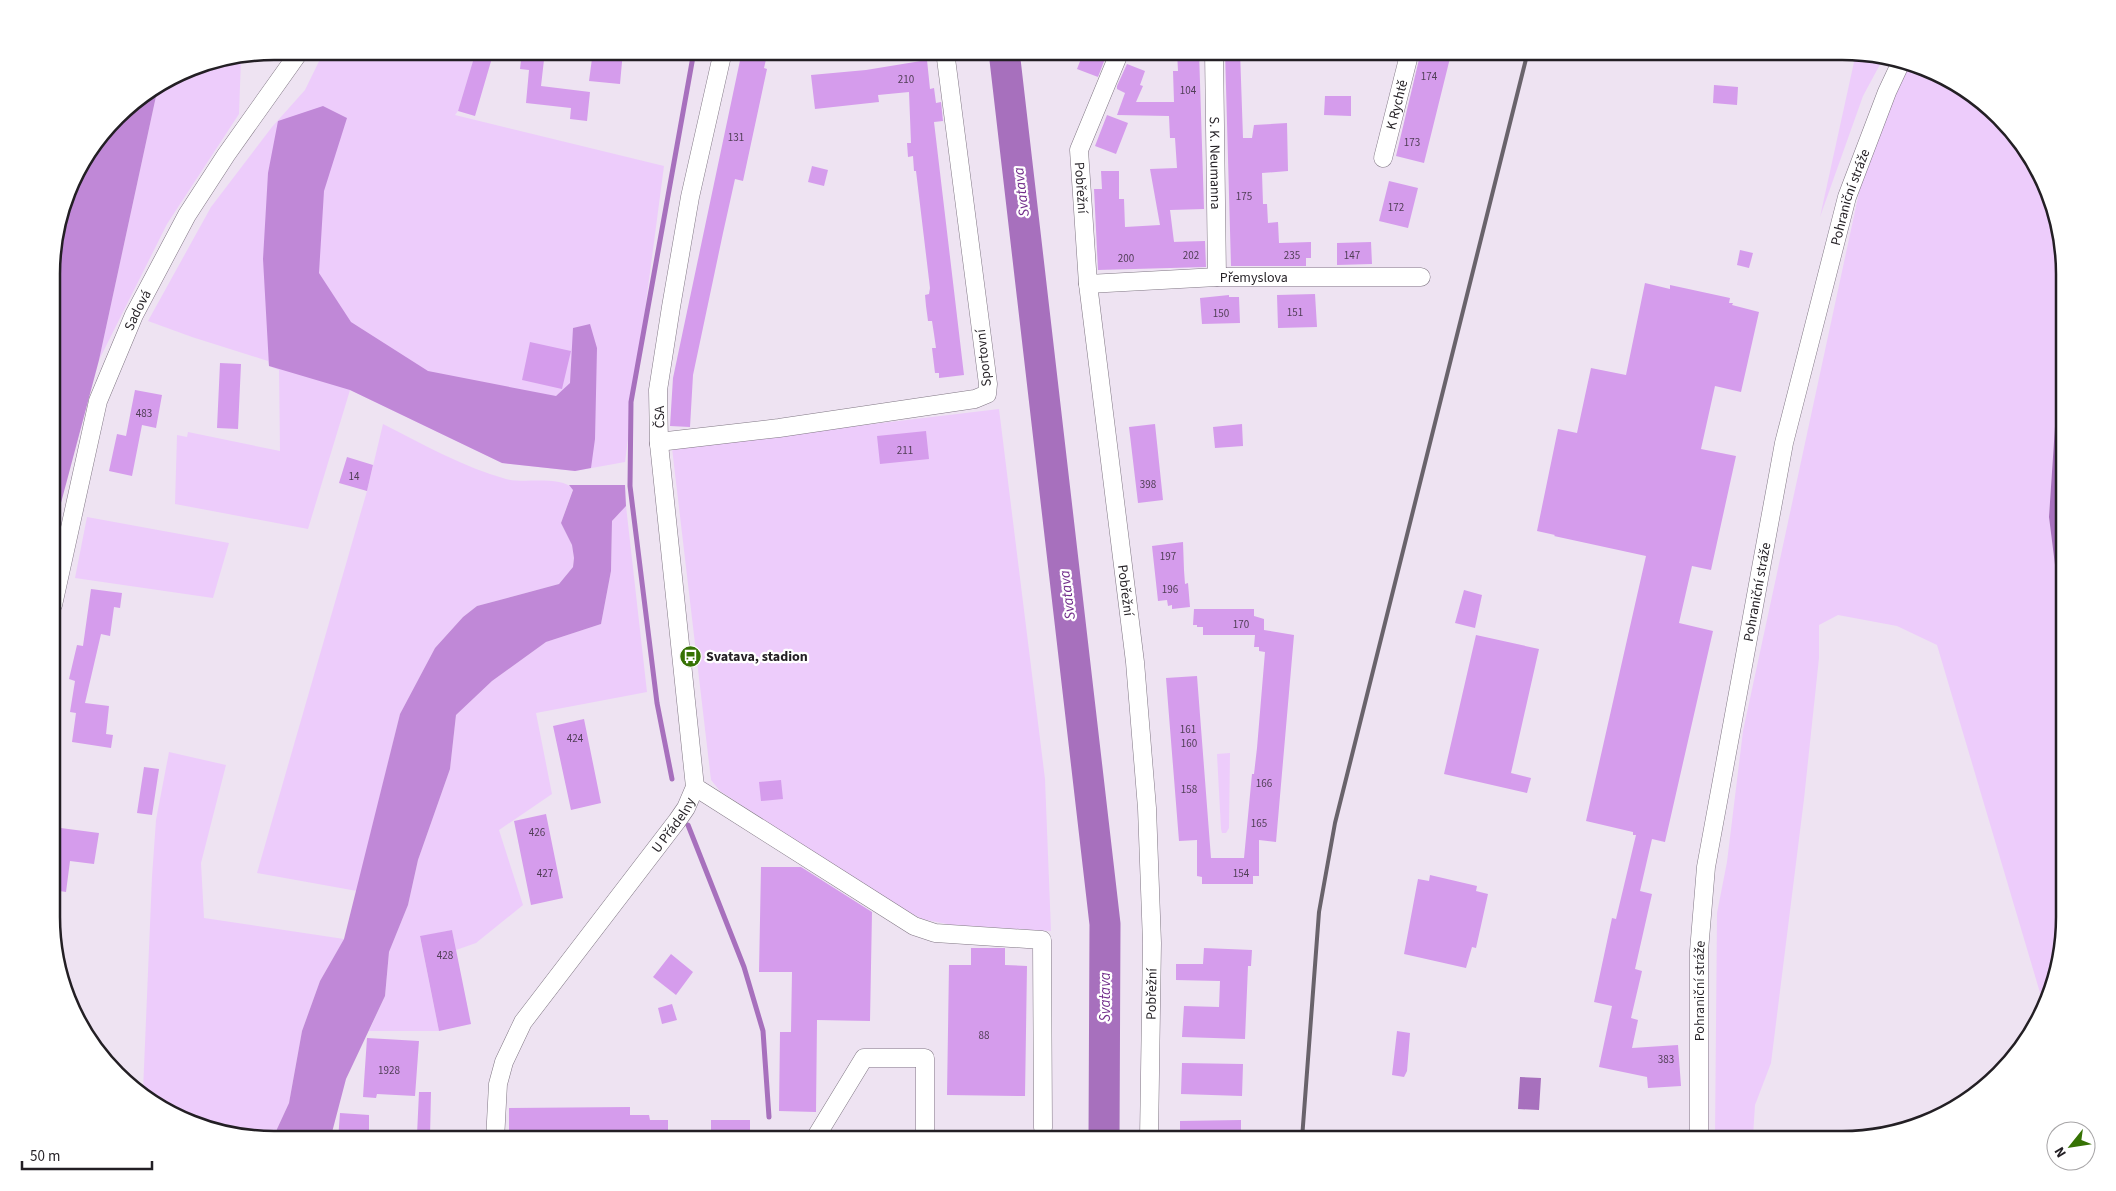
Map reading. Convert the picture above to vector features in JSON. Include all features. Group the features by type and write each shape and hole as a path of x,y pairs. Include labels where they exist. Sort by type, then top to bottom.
{"street":[{"name":"Sadová","path":"60,573 98,401 134,315 187,215 226,155 294,60"},
{"name":"ČSA","path":"694,791 659,444 658,390 690,197 721,60"},
{"name":"Sportovní","path":"659,444 667,441 780,428 975,399 987,394 988,384 946,60"},
{"name":"Pobřežní","path":"1116,60 1079,150 1088,284 1135,662 1147,808 1152,943 1149,1131"},
{"name":"S. K. Neumanna","path":"1214,60 1217,277"},
{"name":"K Rychtě","path":"1383,158 1408,60"},
{"name":"Pohraniční stráže","path":"1698,1131 1699,951 1706,867 1782,453 1847,197 1887,92 1899,67"},
{"name":"Přemyslova","path":"1088,284 1217,277 1421,277"},
{"name":"U Přádelny","path":"495,1131 500,1076 510,1045 523,1022 676,821 694,791 914,926 935,932 1042,940 1043,1128"},
{"path":"819,1131 864,1058 925,1058 925,1131"}],"shaded area":[{"path":"320,60 473,60 458,111 455,115 664,166 625,462 575,471 502,463 350,390 308,529 175,504 177,435 187,437 188,432 280,451 279,370 269,366 268,361 148,321 211,207 272,127 305,90"},
{"path":"1854,60 1880,64 1863,96 1820,217"},
{"path":"241,63 239,114 167,224 99,360 156,95 192,76 219,67"},
{"path":"1906,70 1937,82 1961,96 1983,113 2003,133 2020,155 2034,179 2049,219 2056,260 2056,411 2049,517 2056,573 2056,931 2052,959 2041,996 1937,645 1897,626 1838,615 1819,625 1819,658 1804,799 1771,1063 1755,1105 1753,1131 1715,1131 1717,913 1727,862 1743,731 1863,174"},
{"path":"156,95 99,360 60,507 60,260 67,219 76,192 96,155 113,133 133,113"},
{"path":"323,106 347,118 324,191 319,273 351,322 428,371 556,396 570,383 573,328 590,324 597,348 595,439 591,468 575,471 502,463 350,390 269,366 263,259 268,173 278,121"},
{"path":"999,409 1045,779 1051,931 952,925 922,919 881,897 720,791 711,780 672,448"},
{"path":"2056,411 2056,573 2049,517"},
{"path":"383,424 443,454 490,474 514,480 560,482 573,489 561,523 572,545 574,558 573,567 559,584 477,606 463,617 435,648 400,714 357,891 257,873 367,491"},
{"path":"569,485 625,485 626,506 612,521 611,571 601,624 546,642 492,681 456,715 450,769 418,860 408,905 389,952 385,996 346,1079 332,1131 277,1131 289,1103 302,1031 320,981 344,939 400,714 435,648 463,617 477,606 559,584 573,567 572,545 561,523 573,490"},
{"path":"626,506 647,692 536,713 552,794 499,830 523,905 476,943 456,950 452,930 420,937 439,1031 369,1031 385,996 389,952 408,905 418,860 450,769 456,715 492,681 546,642 601,624 611,571 612,521"},
{"path":"87,517 229,543 213,598 75,578"},
{"path":"169,752 226,765 201,863 204,918 344,939 320,981 302,1031 289,1103 277,1131 232,1127 205,1120 179,1109 143,1086 156,820"},
{"path":"1230,753 1229,828 1226,833 1222,833 1217,754"},
{"path":"1520,1077 1541,1078 1539,1110 1518,1109"}],"building":[{"path":"473,60 491,60 475,116 458,111"},
{"path":"521,60 544,60 541,86 590,92 587,121 570,119 571,108 526,103 529,70 520,69"},
{"path":"592,60 622,60 620,84 589,81"},
{"path":"740,60 766,60 764,68 767,69 743,181 735,179 693,375 690,427 670,426 673,378"},
{"path":"927,60 930,89 934,88 936,103 941,102 943,121 934,122 964,375 939,378 939,373 935,373 932,348 936,348 932,321 928,321 926,306 925,295 929,294 930,288 916,171 914,171 913,156 908,157 907,143 911,143 909,92 878,95 879,102 815,109 811,75 866,70"},
{"path":"1080,60 1104,60 1098,77 1077,69"},
{"path":"1177,60 1199,60 1204,209 1170,210 1174,242 1205,241 1206,267 1098,270 1094,189 1102,189 1101,171 1119,171 1119,199 1124,199 1125,227 1160,225 1150,169 1177,168 1175,138 1170,138 1169,116 1117,115 1125,93 1117,89 1117,86 1127,64 1145,71 1140,85 1143,86 1136,102 1174,102 1173,71 1178,71"},
{"path":"1225,60 1240,60 1243,138 1252,138 1254,125 1287,123 1288,171 1262,173 1263,204 1267,204 1268,223 1278,222 1279,243 1311,242 1311,258 1306,258 1306,266 1231,266"},
{"path":"1419,60 1450,60 1424,163 1396,156"},
{"path":"1714,85 1738,87 1737,105 1713,103"},
{"path":"1325,96 1351,96 1351,116 1324,115"},
{"path":"1107,115 1128,123 1116,154 1095,146"},
{"path":"812,166 828,170 824,186 808,182"},
{"path":"1389,181 1418,188 1408,228 1379,221"},
{"path":"1371,242 1372,264 1337,265 1337,243"},
{"path":"1740,250 1753,253 1749,268 1737,265"},
{"path":"1645,283 1670,289 1670,285 1730,298 1729,303 1733,303 1732,305 1759,312 1741,392 1715,386 1701,449 1736,456 1711,570 1692,566 1679,623 1713,631 1665,842 1652,839 1640,891 1652,894 1635,969 1642,971 1631,1018 1638,1020 1632,1048 1678,1045 1681,1086 1648,1088 1647,1077 1599,1067 1612,1006 1594,1002 1612,918 1616,919 1636,835 1633,835 1633,832 1586,821 1646,556 1537,531 1558,429 1577,433 1591,368 1626,375"},
{"path":"1315,294 1317,327 1278,328 1277,295"},
{"path":"1229,295 1229,297 1239,297 1240,323 1202,324 1200,298"},
{"path":"530,342 571,351 562,389 522,380"},
{"path":"220,363 241,364 238,429 217,428"},
{"path":"135,390 162,395 156,428 142,425 132,476 109,471 117,434 126,436"},
{"path":"1155,424 1163,500 1138,503 1129,427"},
{"path":"1242,424 1243,446 1215,448 1213,427"},
{"path":"926,431 929,459 880,464 877,436"},
{"path":"347,457 373,465 367,491 339,483"},
{"path":"1183,542 1185,584 1188,583 1190,607 1172,609 1172,605 1168,606 1167,600 1158,601 1152,546"},
{"path":"91,589 122,593 120,608 114,607 110,636 101,634 85,703 109,706 106,734 113,735 111,748 72,742 76,713 70,712 75,681 69,679 77,645 83,646"},
{"path":"1464,590 1482,595 1475,628 1455,623"},
{"path":"1194,609 1254,609 1254,616 1264,619 1264,630 1294,635 1276,842 1259,840 1259,876 1253,876 1253,884 1202,884 1202,877 1197,876 1197,840 1179,841 1166,678 1197,676 1211,858 1244,858 1252,774 1254,774 1257,748 1265,652 1259,651 1259,647 1254,647 1255,635 1203,635 1203,627 1193,625"},
{"path":"1476,635 1539,649 1511,773 1531,778 1527,793 1444,774"},
{"path":"584,719 601,803 571,810 553,726"},
{"path":"144,767 159,769 152,815 137,813"},
{"path":"781,780 783,799 761,801 759,782"},
{"path":"546,814 563,898 531,905 514,821"},
{"path":"60,828 99,833 94,864 70,861 66,892 60,891"},
{"path":"761,867 801,867 872,912 870,1021 817,1020 816,1112 779,1111 780,1032 791,1032 792,972 759,972"},
{"path":"1430,875 1477,886 1476,891 1488,894 1476,948 1472,947 1466,968 1404,954 1418,879 1429,881"},
{"path":"452,930 471,1024 439,1031 420,936"},
{"path":"971,948 1005,948 1005,965 1027,966 1025,1096 947,1095 949,965 971,965"},
{"path":"1204,948 1252,950 1251,966 1248,966 1245,1039 1182,1037 1184,1006 1219,1007 1220,981 1176,980 1176,964 1203,964"},
{"path":"671,954 693,972 676,995 653,977"},
{"path":"672,1004 677,1020 662,1024 658,1008"},
{"path":"1397,1031 1410,1033 1407,1071 1404,1077 1392,1075"},
{"path":"367,1038 419,1041 415,1096 377,1094 376,1098 363,1097"},
{"path":"1182,1063 1243,1064 1242,1096 1181,1094"},
{"path":"419,1092 431,1092 430,1131 417,1131"},
{"path":"630,1107 630,1115 649,1115 650,1120 668,1120 668,1131 509,1131 509,1108"},
{"path":"340,1113 369,1115 369,1131 339,1131"},
{"path":"711,1120 750,1120 750,1131 711,1131"},
{"path":"1241,1120 1241,1131 1180,1131 1180,1121"}],"waterway":[{"path":"672,779 657,703 630,486 631,402 692,60"},
{"name":"Svatava","path":"1005,60 1105,924 1104,1131"},
{"path":"688,825 744,967 763,1031 769,1117"}],"railway":[{"path":"1303,1131 1319,912 1335,823 1526,60"}],"place":[{"name":"Svatava, stadion","path":"690,656"}]}
